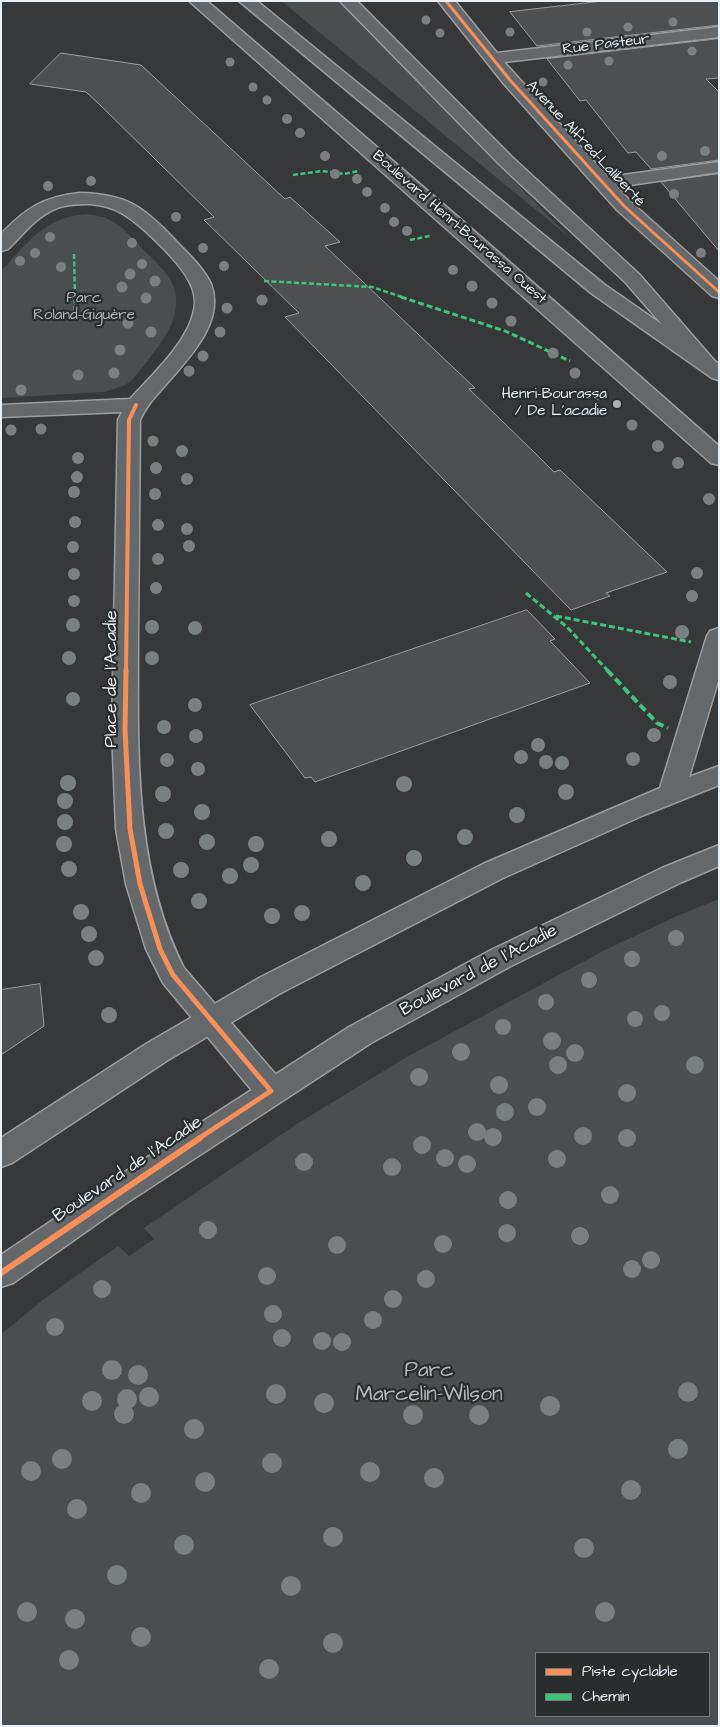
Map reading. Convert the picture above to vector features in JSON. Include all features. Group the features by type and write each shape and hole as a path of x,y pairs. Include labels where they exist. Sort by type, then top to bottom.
{"main road":[{"name":"Boulevard Henri-Bourassa Ouest","path":"197,1 465,233 719,458"},
{"path":"247,1 598,289 712,368"},
{"path":"348,1 506,161 632,278 712,368"},
{"name":"Avenue Alfred-Laliberté","path":"446,1 510,80 624,206 719,292"},
{"name":"Rue Pasteur","path":"493,58 719,32"},
{"path":"604,183 719,167"},
{"name":"Place de l'Acadie","path":"1,245 30,216 50,204 64,200 95,200 119,204 132,210 144,220 190,266 202,284 205,301 204,312 191,338 136,405 130,420 125,636 125,730 130,829 140,884 160,949 173,975 271,1092"},
{"path":"1,411 136,405"},
{"path":"671,794 719,636"},
{"path":"1,1154 210,1020 269,986 493,871 719,775"},
{"name":"Boulevard de l'Acadie","path":"1,1273 117,1193 360,1035 486,966 610,904 719,855"}],"green space":[{"path":"281,1 341,1 363,27 569,237"},
{"name":"Parc Roland-Giguère","path":"87,214 111,220 117,224 128,233 170,278 175,291 176,310 170,328 132,380 122,386 104,392 1,398 1,271 29,241 48,226 72,216"},
{"name":"Parc Marcelin-Wilson","path":"719,899 719,1726 1,1726 1,1334 48,1296 118,1246 129,1256 154,1239 144,1228 297,1124 405,1058 605,950 679,915"}],"building":[{"path":"603,1 719,1 719,25 537,46 510,12"},
{"path":"719,39 719,78 706,79 719,92 719,160 651,169 636,152 628,153 586,100 580,101 547,59"},
{"path":"61,53 141,65 285,199 290,197 340,242 325,246 475,388 469,389 554,472 560,470 667,572 606,593 610,596 571,610 285,317 299,313 204,220 214,217 98,103 86,92 30,84"},
{"path":"719,174 719,251 661,182"},
{"path":"527,610 555,639 550,641 590,683 315,782 311,777 305,778 250,705"},
{"path":"40,984 44,1026 1,1055 1,990"}],"marked path":[{"path":"293,175 322,171 344,174 359,171"},
{"path":"410,240 430,236"},
{"path":"74,254 75,312"},
{"path":"264,281 372,287 505,331 570,361"},
{"path":"526,593 567,627 657,723 668,728"},
{"path":"556,616 691,642"}],"cycle path":[{"path":"446,1 510,80 624,206 719,292"},
{"path":"1,1273 271,1091 173,975 160,949 140,884 130,829 125,730 129,420 136,405"}],"place":[{"name":"Henri-Bourassa / De L'acadie","path":"617,404"}]}
